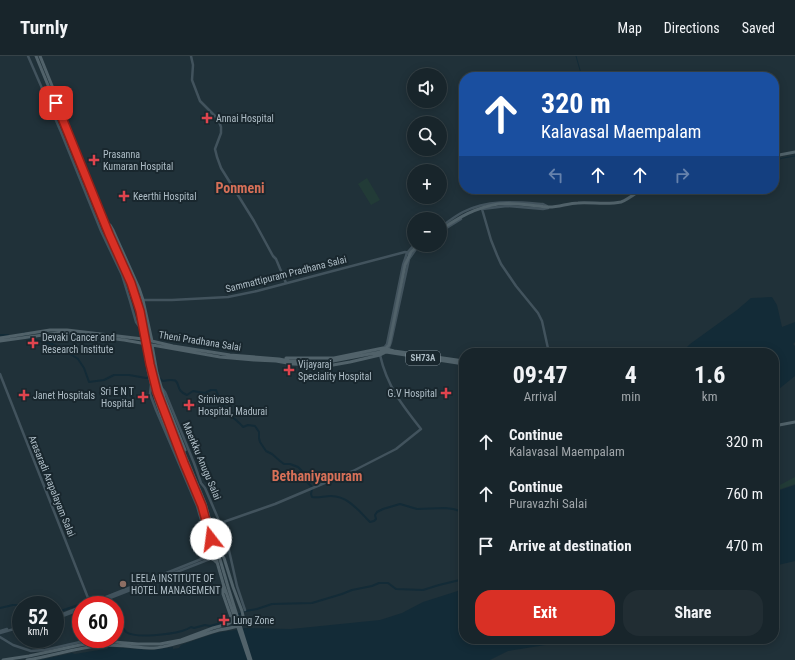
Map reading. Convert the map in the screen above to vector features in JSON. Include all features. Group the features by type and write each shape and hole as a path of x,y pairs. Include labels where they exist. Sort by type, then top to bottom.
{"main road":[{"path":"36,56 106,222 113,230 137,282 148,322 150,341 159,381 205,503 212,526 217,564 250,660"},
{"path":"3,660 102,641 160,644 181,640 228,624 232,622 234,617 202,506 157,392 150,364 143,323 131,283 40,56"},
{"path":"779,155 795,152"},
{"path":"447,226 464,215 477,209 500,204 549,207 576,203 622,202 634,194"},
{"path":"106,222 107,238 122,268 134,301 143,339"},
{"path":"110,233 125,261 136,288 144,316 158,385 179,442 186,455"},
{"name":"Theni Pradhana Salai","path":"25,336 50,330 67,330 137,338 158,344 230,355 278,360 328,362 348,359 380,352 388,345 410,252"},
{"path":"148,322 150,325 152,338 158,344 153,353"},
{"path":"137,338 140,336 142,331"},
{"name":"Theni Pradhana Salai","path":"0,340 59,333 96,336 152,345 158,344"},
{"path":"150,341 142,343 149,376 167,429 184,463"},
{"path":"383,348 387,351"},
{"name":"Theni Pradhana Salai","path":"278,360 334,358 383,348"},
{"name":"Theni Pradhana Salai","path":"278,360 293,364 333,365 380,355 387,351"},
{"name":"SH73A","path":"387,351 459,361"},
{"path":"779,425 795,422"},
{"path":"207,543 215,555"},
{"path":"27,660 75,649 104,645 142,647 164,646 241,624 244,621 243,612 224,558 222,555 215,555"}],"street":[{"path":"28,56 41,84 101,231 121,274 136,322 142,331"},
{"path":"191,56 193,65 192,80 200,101 218,119 221,127 221,133 215,149 221,168 276,259 286,283"},
{"path":"447,223 464,212 489,204 508,202 543,204 549,207"},
{"path":"489,204 490,208"},
{"path":"447,227 468,214 482,209 507,206 543,209 549,207"},
{"path":"482,209 496,256 542,321 547,348"},
{"name":"Sammattipuram Pradhana Salai","path":"143,300 228,297 257,291 404,252 407,253"},
{"path":"387,351 391,342 408,266 411,255 414,252"},
{"path":"383,348 387,344 403,265 407,253 411,255"},
{"path":"212,526 270,506 338,477 396,449 421,429 402,405 388,381 380,355"},
{"name":"Arasaradi Arapalayam Salai","path":"0,374 86,596"},
{"path":"151,383 150,394 197,506 207,543"},
{"name":"Maerkku Anugu Salai","path":"161,387 165,392 201,483 205,488 226,537 243,612"},
{"path":"111,596 215,555"},
{"path":"113,596 154,581 215,555"},
{"path":"0,632 12,629"},
{"path":"0,637 13,645 31,651 45,650 72,644"}],"green space":[{"path":"367,178 380,200 371,205 358,184"},
{"path":"795,477 795,484 779,490 779,485"}],"water":[{"path":"772,297 777,305 782,327 795,322 795,342 793,344 795,346 795,376 779,389 779,348 686,348 751,298"},
{"path":"795,485 795,561 779,565 779,490"},
{"path":"459,591 459,644 552,644 508,651 490,660 40,660 72,653 75,654 108,648 152,650 173,647 173,649 210,635 244,628 291,629 380,620 402,613 423,602"}],"waterway":[{"path":"576,56 581,72"},
{"path":"779,159 795,156"},
{"path":"24,333 27,338 52,344 78,359 84,368 89,382 104,380 114,375 129,375 149,378"},
{"path":"0,335 8,335"},
{"path":"159,378 163,381 174,380 180,390 187,395 193,391 205,393 211,390 216,390 228,413 243,427 248,425 255,426 259,432 260,442 266,451 284,464 290,464 298,467 304,473 307,482 312,487 312,497 331,496 348,501 370,522 376,519 375,515 377,512 400,504 417,509 445,508 459,511"},
{"path":"236,616 245,611 272,604 312,603 379,583 388,583 396,589 423,590 459,580"},
{"path":"0,608 12,605"},
{"path":"64,610 72,607"},
{"path":"124,629 131,634 145,636 177,632 191,627 194,628 205,625 210,626 225,622 232,618"}],"place":[{"name":"Annai Hospital","path":"207,118"},
{"name":"Prasanna Kumaran Hospital","path":"94,160"},
{"name":"Keerthi Hospital","path":"124,196"},
{"name":"Devaki Cancer and Research Institute","path":"33,343"},
{"name":"Vijayaraj Speciality Hospital","path":"289,370"},
{"name":"G.V Hospital","path":"446,393"},
{"name":"Janet Hospitals","path":"24,395"},
{"name":"Sri E N T Hospital","path":"143,397"},
{"name":"Srinivasa Hospital, Madurai","path":"189,405"},
{"name":"LEELA INSTITUTE OF HOTEL MANAGEMENT","path":"123,584"},
{"name":"Lung Zone","path":"224,620"}],"district":[{"name":"Ponmeni","path":"240,188"},
{"name":"Bethaniyapuram","path":"317,476"}],"route":[{"path":"56,103 109,234 131,283 143,323 150,364 157,392 202,506 211,539"}]}
